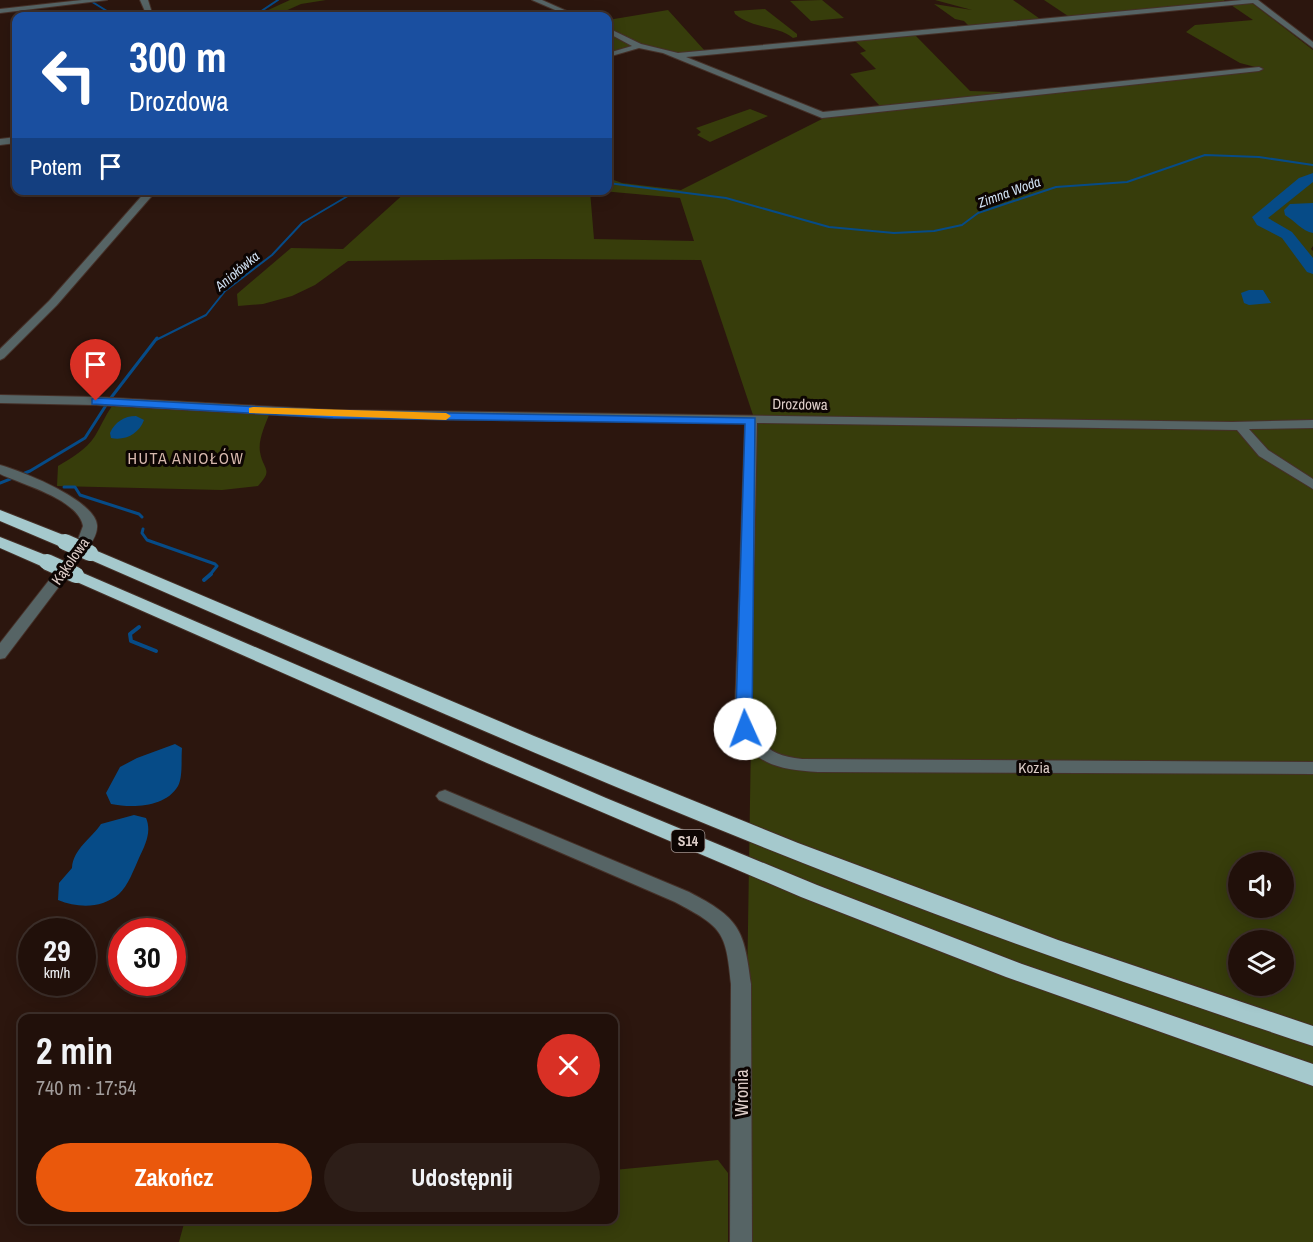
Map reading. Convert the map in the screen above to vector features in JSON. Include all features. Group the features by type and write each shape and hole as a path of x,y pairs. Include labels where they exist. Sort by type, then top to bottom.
{"highway":[{"name":"S14","path":"0,515 792,850 934,905 1313,1036"},
{"name":"S14","path":"0,542 635,819 907,930 1156,1021 1313,1075"}],"street":[{"path":"536,0 564,12"},
{"path":"0,11 95,1"},
{"path":"677,56 1254,1 1313,46"},
{"path":"612,32 639,46 677,56 822,115 1259,69"},
{"path":"612,54 639,46"},
{"path":"0,356 53,303 149,195"},
{"name":"Drozdowa","path":"0,399 108,402 333,414 1241,426 1313,424"},
{"name":"Kozia","path":"751,420 743,711 745,729 750,741 759,751 773,760 793,765 1313,768"},
{"path":"1241,426 1252,443 1264,454 1313,484"},
{"name":"Kąkolowa","path":"0,654 81,548 90,531 90,521 85,511 74,502 2,470"},
{"name":"Wronia","path":"445,796 682,897 715,914 732,931 737,944 741,984 741,1242"}],"green space":[{"path":"290,0 326,0 301,4 283,12 264,12"},
{"path":"822,0 844,18 811,21 790,1"},
{"path":"935,0 1013,0 1043,21 969,26 934,4 972,10"},
{"path":"1044,0 1224,0 1225,2 1071,18"},
{"path":"1252,3 1313,50 1313,246 1311,249 1313,251 1313,1242 743,1242 756,424 701,260 348,261 315,285 292,296 263,304 238,306 237,294 291,248 343,249 403,195 590,195 594,239 694,241 680,198 612,192 612,179 622,183 681,190 828,116 1263,69 1240,63 1186,32 1195,25 1253,20 1231,5"},
{"path":"765,9 797,34 797,37 793,38 780,31 750,23 734,11"},
{"path":"668,10 705,51 682,53 634,45 612,52 612,19"},
{"path":"914,34 970,91 1003,94 880,106 850,74 876,69 860,53 866,51 855,41"},
{"path":"750,109 768,116 710,142 697,135 701,132 696,128"},
{"path":"112,406 269,415 260,443 261,458 266,469 265,476 258,486 222,490 57,486 58,466 91,441"},
{"path":"718,1160 728,1173 728,1242 179,1242 184,1224 618,1224 618,1170"}],"water":[{"path":"1313,203 1313,233 1285,215 1284,210 1290,204"},
{"path":"1249,290 1263,290 1271,303 1249,305 1244,303 1241,293"},
{"path":"136,416 144,420 135,433 121,438 111,438 110,433 117,423 124,418"},
{"path":"175,744 182,748 181,768 180,782 172,793 165,799 148,805 111,804 106,793 120,767"},
{"path":"134,815 146,818 148,833 133,872 122,891 112,899 97,905 73,905 58,900 59,883 72,868 79,850 101,824"}],"waterway":[{"name":"Zimna Woda","path":"89,0 108,12"},
{"path":"260,12 278,0"},
{"name":"Zimna Woda","path":"612,184 726,198 829,227 894,233 934,231 962,225 978,213 1056,187 1127,182 1205,155 1259,157 1313,165"},
{"path":"1313,177 1304,181 1260,217 1262,222 1287,235 1313,269"},
{"name":"Aniołówka","path":"156,340 206,315 225,291 272,255 302,223 350,195"},
{"name":"Aniołówka","path":"0,483 30,471 85,438 110,399 157,338"},
{"path":"64,487 75,487 80,495 139,514 142,517"},
{"path":"143,529 142,533 147,540 215,564 217,566 210,575"},
{"path":"204,580 210,575"},
{"path":"139,627 130,634 131,641 156,651"}],"slow traffic":[{"path":"253,410 446,416"}],"district":[{"name":"HUTA ANIOŁÓW","path":"186,458"}],"route":[{"path":"96,401 296,413 751,420 743,711 745,729"}]}
